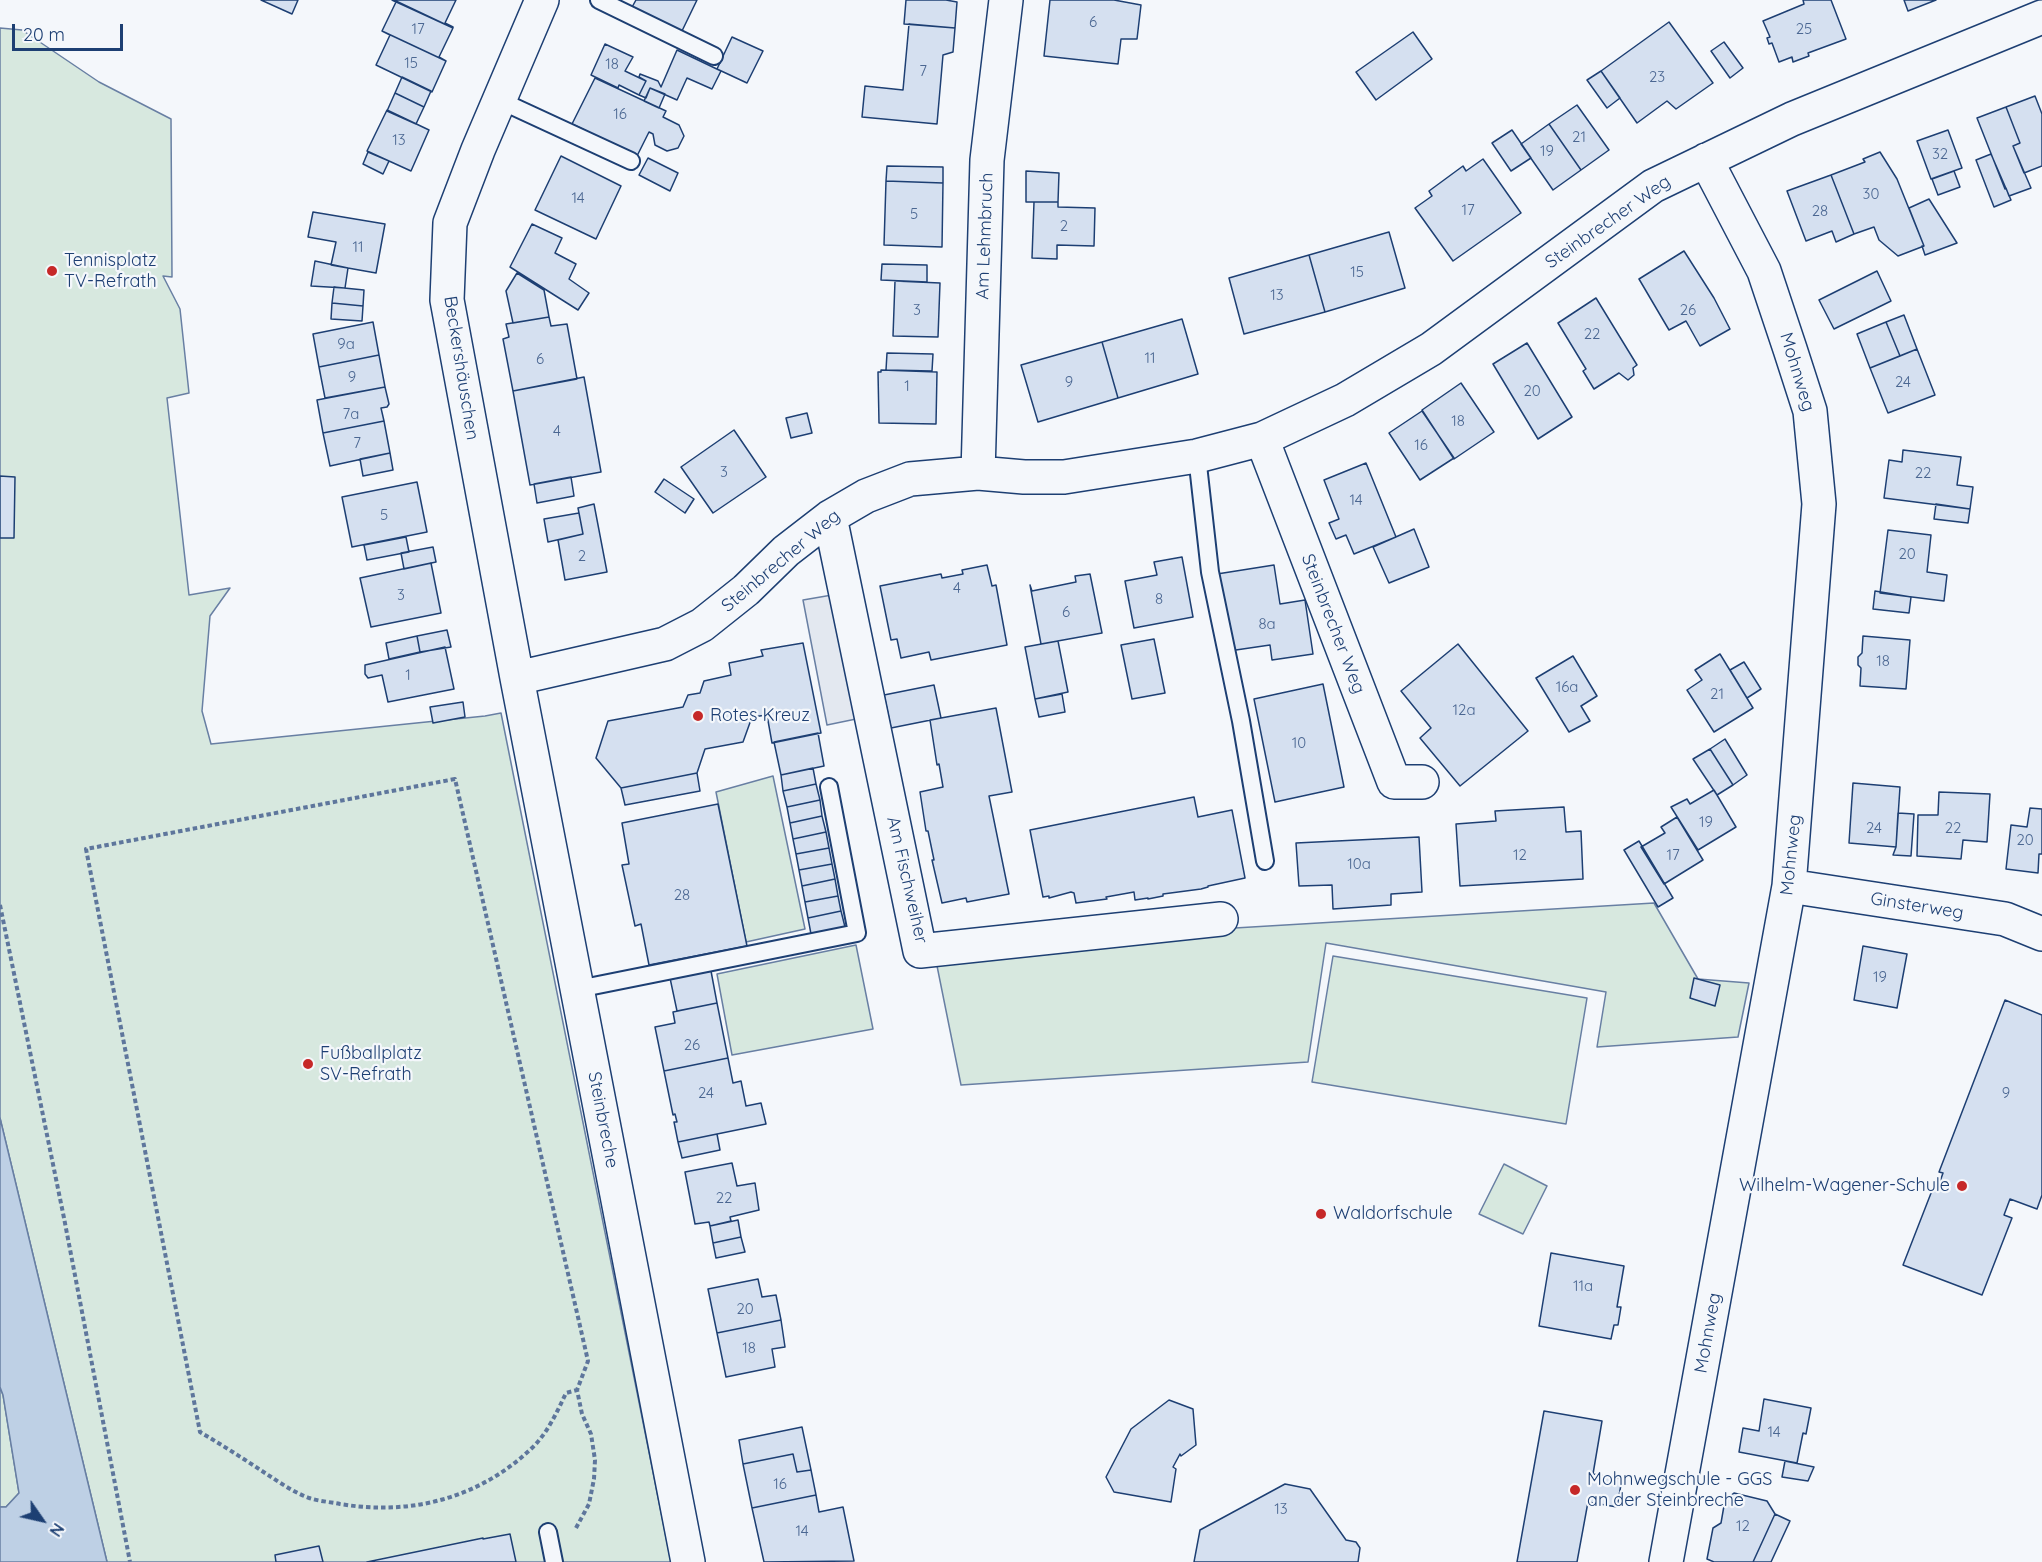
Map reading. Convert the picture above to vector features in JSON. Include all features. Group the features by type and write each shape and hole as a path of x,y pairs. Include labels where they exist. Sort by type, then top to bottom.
{"street":[{"name":"Am Lehmbruch","path":"978,473 987,160 1006,0"},
{"name":"Beckershäuschen","path":"517,678 447,300 450,223 536,2"},
{"name":"Steinbrecher Weg","path":"517,678 665,644 702,626 746,590 786,552 830,517 867,496 910,479 978,473 1024,477 1064,477 1197,456 1262,439 1345,400 1431,349 1653,186 1792,119 2042,17"},
{"name":"Mohnweg","path":"1666,1562 1789,886 1819,504 1810,411 1764,271 1706,160"},
{"name":"Steinbrecher Weg","path":"1262,439 1394,782 1422,782"},
{"name":"Am Fischweiher","path":"830,517 920,951 1221,919"},
{"name":"Steinbreche","path":"517,678 688,1562"},
{"name":"Ginsterweg","path":"1789,886 2005,919 2042,934"}],"lane":[{"path":"599,0 714,56"},
{"path":"499,100 631,160"},
{"path":"1197,456 1210,572 1241,721 1265,861"},
{"path":"578,989 857,933 829,787"},
{"path":"548,1532 553,1557"}],"path":[{"path":"553,1557 573,1534 589,1504 594,1479 595,1460 591,1434 582,1414 577,1390 588,1361 455,779 86,849 200,1432 309,1498 354,1506 387,1508 432,1503 466,1493 497,1475 534,1446 554,1419 566,1393 577,1390"},
{"path":"0,905 64,1218 130,1562"}],"shaded area":[{"name":"Fußballplatz SV-Refrath","path":"0,28 22,30 99,82 171,119 172,277 163,276 180,309 189,393 167,398 189,595 230,588 210,616 202,711 211,744 501,713 671,1562 107,1562 0,1118"},
{"path":"832,595 856,719 827,725 803,600"},
{"path":"773,776 805,929 746,942 716,792"},
{"path":"1654,903 1698,979 1749,983 1738,1037 1597,1047 1606,992 1326,943 1308,1062 961,1085 933,946"},
{"path":"856,945 873,1029 732,1055 717,974"},
{"path":"1333,956 1587,998 1566,1124 1312,1082"},
{"path":"1504,1164 1547,1186 1523,1234 1479,1214"},
{"path":"0,1387 19,1493 6,1507 0,1507"}],"water":[{"path":"0,1118 107,1562 0,1562 0,1507 6,1507 19,1493 0,1387"}],"building":[{"path":"261,0 298,0 292,14"},
{"path":"392,0 453,28 439,57 446,61 382,31 396,2"},
{"path":"394,0 456,0 445,23 453,28"},
{"path":"636,0 697,0 681,33 631,9"},
{"path":"906,0 957,2 955,28 904,24"},
{"path":"1050,0 1114,0 1141,5 1137,39 1121,39 1118,64 1044,56"},
{"path":"1803,0 1831,0 1846,39 1808,53 1809,56 1793,62 1792,57 1779,62 1772,43 1769,44 1767,38 1770,37 1763,21 1804,4"},
{"path":"1904,0 1936,0 1908,11"},
{"path":"1669,22 1713,83 1676,109 1667,101 1637,123 1601,71"},
{"path":"909,24 955,28 953,52 943,55 937,124 862,117 865,86 903,90"},
{"path":"382,31 446,61 432,92 376,65 390,35"},
{"path":"1413,32 1432,59 1376,100 1356,72"},
{"path":"732,37 763,51 747,83 717,69"},
{"path":"1724,42 1743,68 1730,78 1711,51"},
{"path":"605,44 633,57 625,71 646,81 639,95 591,75"},
{"path":"677,50 721,71 712,89 687,78 677,100 650,88 646,98 639,95 646,81 639,77 640,74 658,81 661,87"},
{"path":"1601,71 1620,98 1607,108 1587,80"},
{"path":"402,77 431,91 424,107 395,93"},
{"path":"595,78 666,111 663,117 679,125 684,136 678,148 667,151 655,145 653,134 649,132 637,156 572,124"},
{"path":"650,88 665,94 659,108 644,101"},
{"path":"395,93 424,107 416,124 387,111"},
{"path":"2035,96 2042,114 2042,166 2024,173 2013,146 2020,143 2006,107"},
{"path":"1577,105 1609,150 1581,170 1549,124"},
{"path":"2006,107 2020,143 2013,146 2031,188 2009,196 1977,118"},
{"path":"387,110 429,130 411,171 367,151"},
{"path":"1549,124 1581,170 1553,190 1521,144"},
{"path":"1512,130 1531,158 1511,171 1492,143"},
{"path":"1948,130 1962,168 1931,179 1917,141"},
{"path":"368,152 389,161 383,174 363,164"},
{"path":"1880,152 1897,179 1924,246 1898,256 1879,240 1874,227 1854,234 1831,175 1865,162 1863,159"},
{"path":"1991,154 2011,200 1994,207 1976,160"},
{"path":"561,156 621,186 596,239 535,210"},
{"path":"648,158 678,173 670,191 639,175"},
{"path":"1483,159 1521,213 1453,261 1415,208 1432,196 1429,191 1463,166 1466,171"},
{"path":"887,166 943,167 943,183 886,181"},
{"path":"1026,171 1059,173 1058,202 1026,202"},
{"path":"1954,171 1960,187 1938,195 1932,179"},
{"path":"1831,175 1854,234 1836,242 1832,231 1806,241 1787,191"},
{"path":"886,181 943,183 942,247 884,245"},
{"path":"1929,199 1957,243 1925,255 1922,246 1924,246 1909,208"},
{"path":"1034,202 1058,202 1058,207 1095,208 1094,246 1057,245 1057,259 1032,258"},
{"path":"313,212 385,224 376,273 331,265 336,242 308,237"},
{"path":"532,224 562,238 555,253 576,264 569,279 589,293 578,310 510,267"},
{"path":"1389,232 1405,288 1325,312 1309,255"},
{"path":"1684,251 1714,298 1730,329 1700,346 1686,321 1669,330 1639,279"},
{"path":"1309,255 1325,312 1244,334 1229,278"},
{"path":"315,261 348,268 345,288 311,286"},
{"path":"882,264 927,265 927,282 881,280"},
{"path":"1877,271 1891,301 1834,329 1819,300"},
{"path":"517,273 544,290 549,317 513,323 506,291"},
{"path":"895,281 940,283 938,337 893,336"},
{"path":"334,287 364,290 363,306 332,303"},
{"path":"1596,298 1637,365 1633,368 1634,375 1628,380 1619,373 1594,389 1583,371 1586,369 1558,323"},
{"path":"332,303 363,306 362,321 331,319"},
{"path":"1904,315 1917,349 1900,356 1886,322"},
{"path":"549,317 551,326 567,324 577,379 513,391 503,339 509,337 506,324"},
{"path":"1182,319 1198,374 1118,398 1102,342"},
{"path":"373,322 379,355 319,367 313,334"},
{"path":"1886,322 1900,356 1870,368 1857,334"},
{"path":"1102,342 1118,398 1038,422 1021,365"},
{"path":"1527,343 1572,417 1538,439 1493,364"},
{"path":"1917,349 1935,395 1888,413 1870,368"},
{"path":"887,353 933,354 932,371 886,370"},
{"path":"379,355 385,387 325,398 319,367"},
{"path":"881,370 937,372 936,424 879,423 878,372"},
{"path":"584,377 601,472 530,485 513,391"},
{"path":"1461,383 1494,432 1454,459 1422,410"},
{"path":"385,387 389,404 381,408 384,421 323,433 317,400"},
{"path":"1422,411 1454,458 1420,480 1389,433"},
{"path":"807,413 812,433 791,438 786,418"},
{"path":"384,421 390,453 330,466 323,433"},
{"path":"734,430 766,477 713,513 681,467"},
{"path":"1903,450 1961,457 1957,485 1973,487 1970,509 1884,498 1889,460 1902,462"},
{"path":"390,453 393,470 363,476 360,459"},
{"path":"1366,463 1396,537 1354,554 1346,535 1336,539 1329,523 1339,519 1324,480"},
{"path":"0,476 15,477 14,538 0,538"},
{"path":"571,477 574,496 537,503 534,484"},
{"path":"664,479 694,499 685,513 655,492"},
{"path":"417,482 427,532 352,547 342,497"},
{"path":"594,504 607,572 565,580 558,540 583,534 578,508"},
{"path":"1936,504 1970,509 1968,523 1934,519"},
{"path":"579,513 583,534 548,542 544,519"},
{"path":"1414,529 1429,567 1389,583 1373,547"},
{"path":"1888,530 1931,535 1927,572 1947,575 1944,601 1880,593"},
{"path":"406,537 409,552 367,560 364,545"},
{"path":"433,547 436,562 404,569 401,553"},
{"path":"1182,557 1193,617 1134,628 1125,581 1157,575 1154,562"},
{"path":"431,563 441,613 371,627 360,578"},
{"path":"987,565 992,586 996,585 1007,645 931,660 929,652 901,658 897,639 891,640 880,586 941,574 942,578 963,574 962,570"},
{"path":"1274,565 1280,604 1305,600 1313,654 1272,660 1270,645 1229,651 1217,574"},
{"path":"1090,574 1102,633 1041,644 1030,585 1032,591 1076,582 1075,576"},
{"path":"1875,591 1911,597 1909,613 1873,609"},
{"path":"447,630 451,647 420,652 417,636"},
{"path":"417,636 420,652 389,659 386,643"},
{"path":"1863,636 1910,640 1906,689 1860,686 1861,668 1858,665 1858,657 1862,653"},
{"path":"1154,639 1165,693 1132,699 1121,645"},
{"path":"1058,641 1068,692 1035,699 1025,647"},
{"name":"Rotes Kreuz","path":"803,643 821,733 772,743 767,715 752,717 743,742 705,749 697,773 621,788 596,758 608,721 683,707 688,695 700,693 704,681 731,675 729,663 763,656 761,650"},
{"path":"1458,644 1528,731 1460,786 1420,738 1431,728 1401,691"},
{"path":"445,647 454,689 388,702 382,675 368,678 365,674 365,665"},
{"path":"1720,654 1753,708 1714,732 1687,690 1702,680 1695,670"},
{"path":"1573,656 1597,696 1581,706 1590,721 1569,732 1536,678"},
{"path":"1744,662 1761,689 1747,698 1730,670"},
{"path":"1323,684 1344,787 1275,802 1254,699"},
{"path":"934,685 941,718 891,728 884,695"},
{"path":"1062,694 1065,712 1039,717 1035,699"},
{"path":"463,702 465,717 433,723 430,707"},
{"path":"996,708 1012,792 989,796 1009,894 967,902 966,898 942,903 920,792 943,787 930,720"},
{"path":"818,733 824,766 781,775 774,742"},
{"path":"1725,739 1747,775 1733,785 1710,749"},
{"path":"1710,749 1733,785 1717,795 1693,759"},
{"path":"813,768 816,784 783,791 781,775"},
{"path":"697,773 700,791 625,805 621,788"},
{"path":"1853,783 1900,787 1896,847 1849,843"},
{"path":"816,784 820,800 787,807 783,791"},
{"path":"1714,790 1736,827 1698,850 1671,807 1687,799 1690,804"},
{"path":"1939,792 1990,794 1987,842 1963,840 1961,859 1917,856 1918,815 1938,815"},
{"path":"1194,797 1198,817 1232,810 1245,878 1148,899 1135,900 1134,892 1106,897 1107,899 1076,903 1074,893 1071,892 1049,898 1049,896 1043,897 1030,830"},
{"path":"820,800 822,816 790,823 787,807"},
{"path":"718,804 747,946 649,965 641,924 635,926 622,865 629,864 622,823"},
{"path":"1564,807 1566,832 1581,831 1583,879 1460,886 1456,824 1496,821 1495,811"},
{"path":"2030,808 2042,809 2042,854 2039,854 2038,873 2006,869 2011,825 2027,827"},
{"path":"1898,813 1914,814 1911,856 1893,855 1896,847"},
{"path":"822,816 826,832 793,839 790,823"},
{"path":"1677,817 1703,860 1664,884 1641,847 1665,833 1661,827"},
{"path":"826,832 829,848 796,854 793,839"},
{"path":"1419,837 1422,892 1391,894 1391,905 1333,909 1332,885 1299,886 1296,843"},
{"path":"1639,841 1673,898 1658,907 1624,850"},
{"path":"829,848 832,864 799,870 796,854"},
{"path":"832,864 835,879 802,886 799,870"},
{"path":"835,879 838,896 805,902 802,886"},
{"path":"838,896 841,911 808,918 805,902"},
{"path":"841,911 845,927 811,934 808,918"},
{"path":"1863,946 1907,954 1897,1008 1854,1000"},
{"path":"711,971 717,1003 677,1011 670,978"},
{"path":"1694,978 1720,985 1715,1006 1690,998"},
{"path":"2005,1000 2042,1015 2042,1195 2037,1209 2010,1199 2004,1215 2012,1218 1982,1295 1903,1265 1933,1188 1937,1190 1943,1173 1939,1172"},
{"path":"717,1003 728,1058 664,1071 655,1027 675,1023 673,1012"},
{"path":"728,1058 733,1083 741,1081 746,1106 761,1103 766,1124 678,1142 674,1122 677,1122 675,1114 673,1115 664,1071"},
{"path":"717,1134 720,1150 682,1158 678,1142"},
{"path":"732,1163 737,1186 755,1183 759,1210 730,1217 731,1221 710,1226 709,1222 695,1224 685,1172"},
{"path":"738,1220 741,1237 713,1243 710,1226"},
{"path":"741,1237 745,1252 716,1258 713,1243"},
{"path":"1551,1253 1624,1266 1617,1307 1621,1307 1618,1325 1614,1325 1611,1339 1539,1326"},
{"path":"758,1279 762,1297 776,1295 781,1320 717,1333 708,1289"},
{"path":"781,1320 785,1347 772,1349 775,1367 726,1377 717,1333"},
{"path":"1764,1399 1811,1408 1797,1463 1739,1452 1743,1428 1759,1431"},
{"path":"1169,1400 1193,1409 1196,1445 1181,1456 1180,1454 1173,1467 1176,1469 1171,1502 1114,1492 1106,1477 1131,1429"},
{"name":"Mohnwegschule - GGS an der Steinbreche","path":"1544,1411 1602,1421 1593,1474 1622,1479 1617,1507 1588,1502 1577,1562 1517,1562"},
{"path":"802,1427 811,1470 797,1472 793,1454 743,1464 739,1440"},
{"path":"793,1454 797,1472 811,1470 816,1495 752,1508 743,1464"},
{"path":"1785,1461 1814,1467 1808,1481 1782,1477"},
{"path":"1285,1484 1310,1489 1346,1540 1356,1542 1360,1548 1358,1562 1194,1562 1200,1530"},
{"path":"1734,1493 1767,1501 1775,1514 1753,1562 1714,1562 1707,1559 1713,1528 1721,1523 1725,1500"},
{"path":"816,1495 819,1512 843,1507 854,1561 764,1562 752,1508"},
{"path":"1775,1514 1790,1521 1771,1562 1753,1562"},
{"path":"510,1534 516,1562 367,1562 483,1538"},
{"path":"319,1546 323,1562 276,1562 275,1555"}],"place":[{"name":"Tennisplatz TV-Refrath","path":"52,271"},
{"name":"Rotes Kreuz","path":"698,716"},
{"name":"Fußballplatz SV-Refrath","path":"308,1064"},
{"name":"Wilhelm-Wagener-Schule","path":"1962,1186"},
{"name":"Waldorfschule","path":"1321,1214"},
{"name":"Mohnwegschule - GGS an der Steinbreche","path":"1575,1490"}]}
